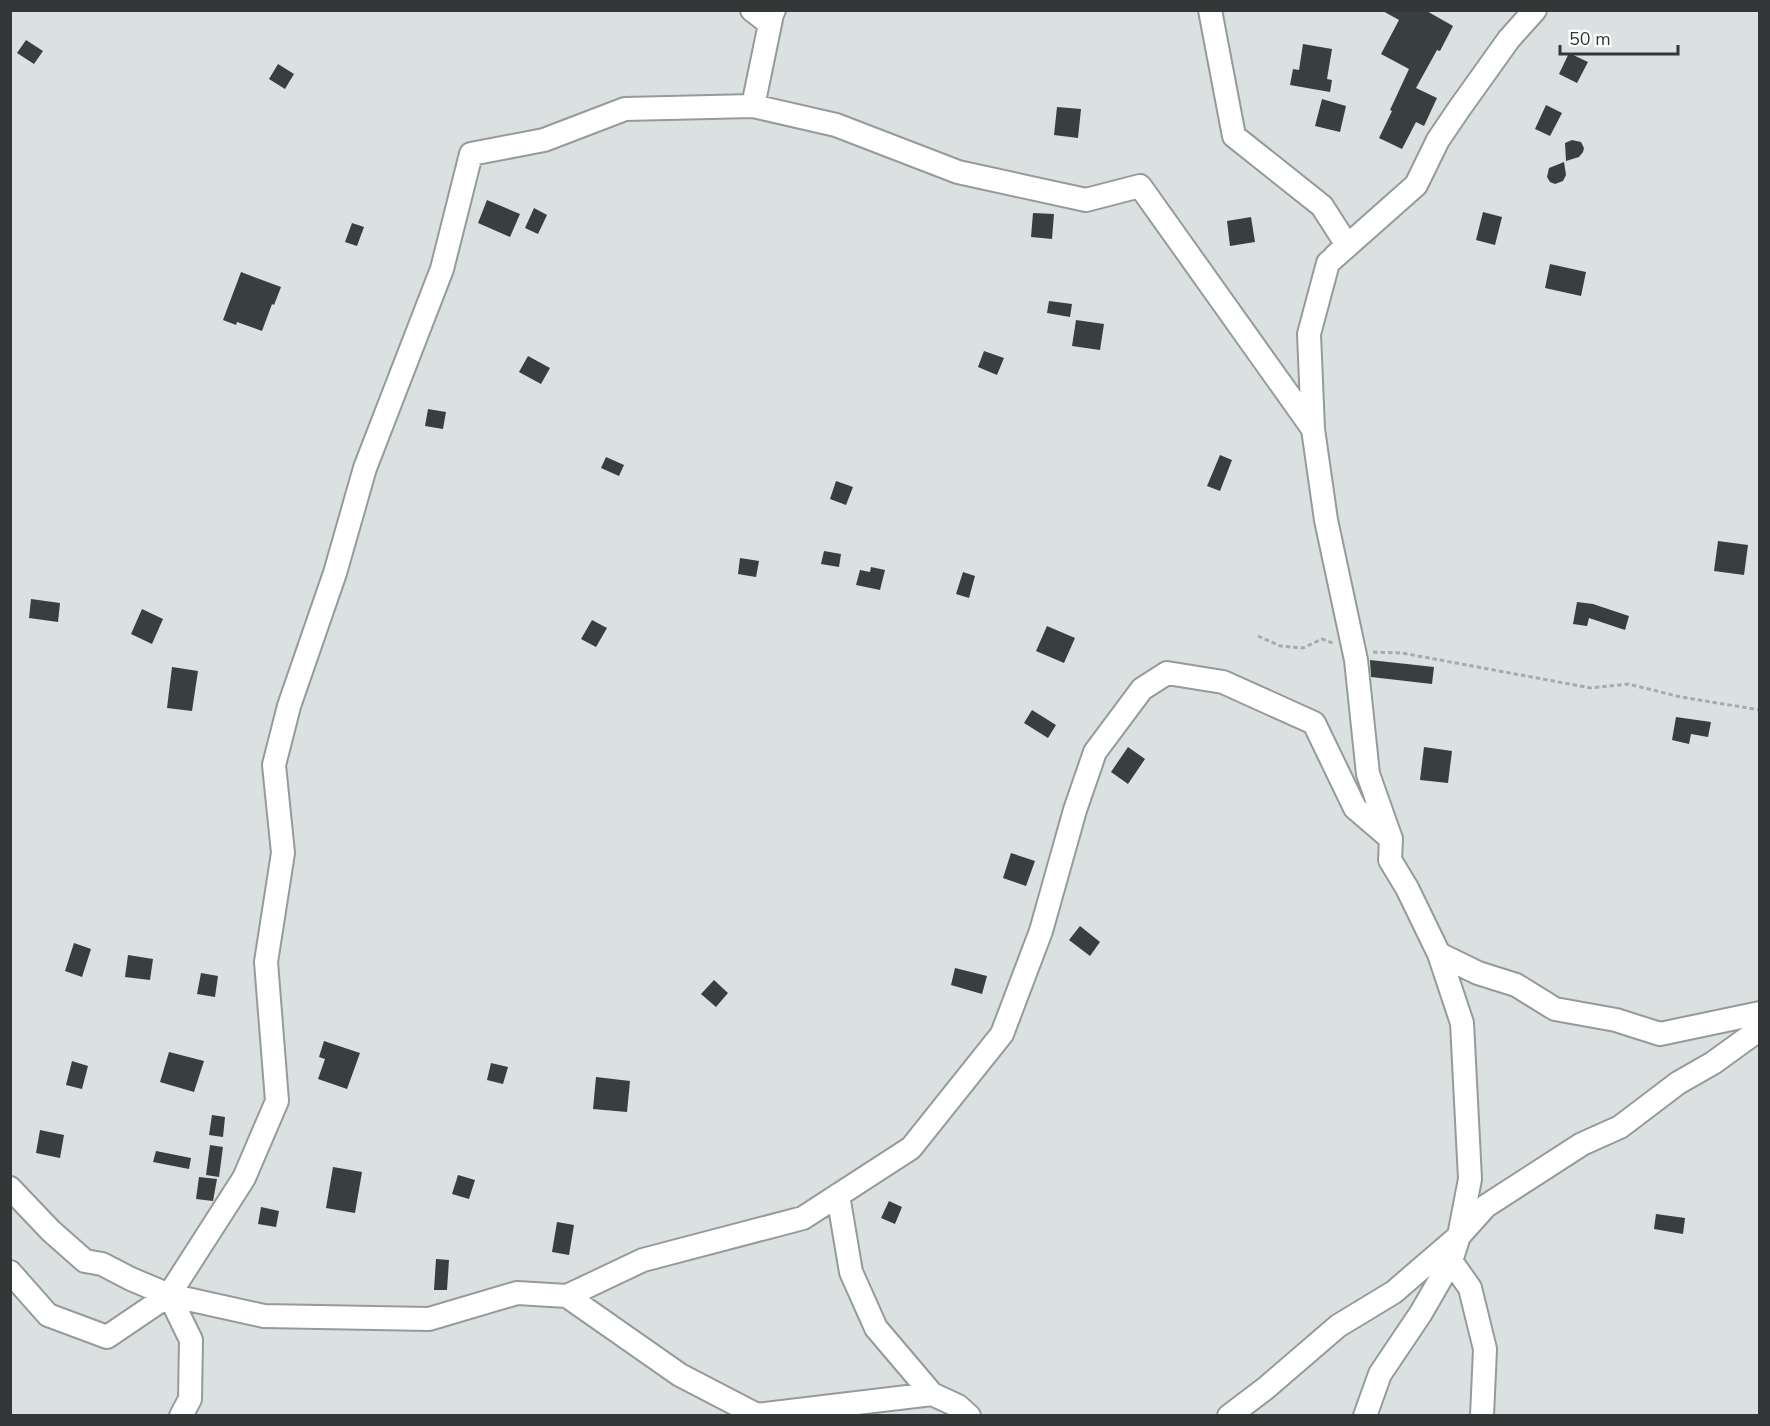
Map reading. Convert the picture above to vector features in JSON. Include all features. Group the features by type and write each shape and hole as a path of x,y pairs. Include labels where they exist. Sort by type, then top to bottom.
{"street":[{"path":"1210,10 1234,136 1322,207 1347,245 1328,263 1309,334 1313,429 1326,520 1355,652 1368,774 1391,839 1390,860 1407,888 1439,954 1462,1023 1470,1179 1459,1236 1451,1262 1421,1313 1380,1374 1365,1416"},
{"path":"1328,263 1416,185 1438,140 1459,109 1509,39 1535,10"},
{"path":"753,105 765,15"},
{"path":"10,1272 48,1316 107,1337 169,1295 244,1178 277,1101 266,962 283,853 274,765 289,706 335,573 365,468 442,269 471,154 544,140 625,108 753,105 836,125 958,172 1086,200 1140,186 1313,429"},
{"path":"10,1188 51,1232 85,1261 102,1264 169,1295 264,1316 429,1319 517,1293 567,1296 644,1260 803,1218 910,1148 1002,1034 1041,931 1075,810 1095,752 1142,689 1167,673 1223,682 1314,723 1355,808 1391,839"},
{"path":"1439,954 1478,973 1516,985 1555,1009 1616,1020 1660,1034 1760,1012"},
{"path":"1229,1416 1266,1388 1338,1326 1394,1292 1459,1236 1486,1206 1582,1144 1620,1128 1678,1083 1713,1063 1760,1029"},
{"path":"838,1195 851,1272 876,1328 932,1394 958,1406 969,1416"},
{"path":"1451,1262 1470,1287 1485,1349 1482,1416"},
{"path":"169,1295 191,1340 190,1399 181,1416"},
{"path":"567,1296 680,1375 757,1415 932,1394"}],"path":[{"path":"1258,636 1280,646 1303,648 1322,639 1355,652 1402,653 1591,688 1628,684 1681,697 1760,710"}],"building":[{"path":"1381,10 1425,10 1453,26 1416,88 1437,98 1424,126 1416,122 1402,149 1379,138 1409,69 1381,54 1399,20"},
{"path":"26,40 43,51 34,64 17,53"},
{"path":"1303,44 1332,49 1327,79 1332,80 1330,92 1290,85 1293,69 1299,70"},
{"path":"1569,53 1588,62 1577,83 1559,74"},
{"path":"278,64 294,74 285,89 269,79"},
{"path":"1322,99 1346,106 1340,132 1315,126"},
{"path":"1546,105 1562,113 1550,136 1535,129"},
{"path":"1057,107 1081,109 1078,138 1054,135"},
{"path":"1572,140 1581,142 1583,152 1579,157 1566,161 1565,143"},
{"path":"1564,162 1566,175 1563,181 1555,184 1550,182 1547,177 1549,168"},
{"path":"487,200 520,214 510,237 478,223"},
{"path":"534,208 547,215 538,234 525,228"},
{"path":"1483,212 1502,217 1495,245 1476,240"},
{"path":"1033,213 1054,214 1052,239 1031,237"},
{"path":"1251,217 1255,242 1230,246 1227,221"},
{"path":"352,223 364,227 357,246 345,242"},
{"path":"1550,264 1586,272 1581,296 1545,288"},
{"path":"241,272 281,287 262,331 237,322 236,325 223,320"},
{"path":"1049,301 1072,304 1070,317 1047,313"},
{"path":"1076,320 1104,324 1100,350 1072,346"},
{"path":"984,351 1004,358 997,375 978,367"},
{"path":"528,356 550,368 541,384 519,372"},
{"path":"428,409 446,412 443,429 425,426"},
{"path":"1220,455 1232,460 1220,491 1207,486"},
{"path":"606,457 624,465 619,476 601,468"},
{"path":"836,481 853,487 846,505 830,499"},
{"path":"1718,541 1748,545 1744,575 1714,571"},
{"path":"824,551 841,554 839,567 821,564"},
{"path":"740,558 759,561 756,577 738,574"},
{"path":"871,567 885,570 880,590 856,585 860,570 870,572"},
{"path":"963,572 975,576 969,598 956,594"},
{"path":"31,599 60,603 58,622 29,618"},
{"path":"1577,602 1593,604 1629,616 1625,630 1589,618 1587,626 1573,624"},
{"path":"142,609 163,619 152,644 131,634"},
{"path":"592,620 607,628 596,647 581,639"},
{"path":"1047,626 1075,638 1064,663 1036,651"},
{"path":"1370,660 1434,667 1432,684 1371,677"},
{"path":"172,667 198,671 192,711 167,708"},
{"path":"1032,710 1056,725 1048,738 1024,723"},
{"path":"1676,717 1711,722 1708,737 1691,734 1689,744 1672,740"},
{"path":"1128,747 1145,759 1128,784 1111,772"},
{"path":"1424,747 1452,751 1448,783 1420,780"},
{"path":"1011,853 1035,861 1026,886 1003,878"},
{"path":"1080,926 1100,942 1090,956 1069,940"},
{"path":"74,943 91,949 82,977 65,971"},
{"path":"128,955 153,959 150,980 125,977"},
{"path":"955,968 987,976 982,994 951,985"},
{"path":"201,973 218,976 215,997 197,994"},
{"path":"714,980 728,993 716,1007 701,994"},
{"path":"324,1041 360,1053 347,1089 318,1079 325,1059 319,1057"},
{"path":"169,1052 204,1061 194,1092 160,1082"},
{"path":"72,1061 88,1066 82,1089 66,1085"},
{"path":"491,1063 508,1067 503,1084 487,1080"},
{"path":"596,1077 630,1081 627,1112 593,1109"},
{"path":"212,1115 225,1117 223,1137 209,1135"},
{"path":"40,1130 64,1135 60,1158 36,1153"},
{"path":"210,1145 223,1147 219,1177 206,1175"},
{"path":"156,1151 191,1158 189,1169 153,1162"},
{"path":"333,1167 362,1172 355,1213 326,1208"},
{"path":"458,1175 475,1180 469,1199 452,1194"},
{"path":"199,1177 217,1179 213,1201 196,1199"},
{"path":"889,1201 902,1207 895,1224 881,1218"},
{"path":"261,1207 279,1211 276,1227 258,1224"},
{"path":"1656,1214 1685,1218 1683,1234 1654,1229"},
{"path":"557,1222 574,1225 569,1255 552,1252"},
{"path":"436,1259 449,1260 447,1290 434,1290"}]}
